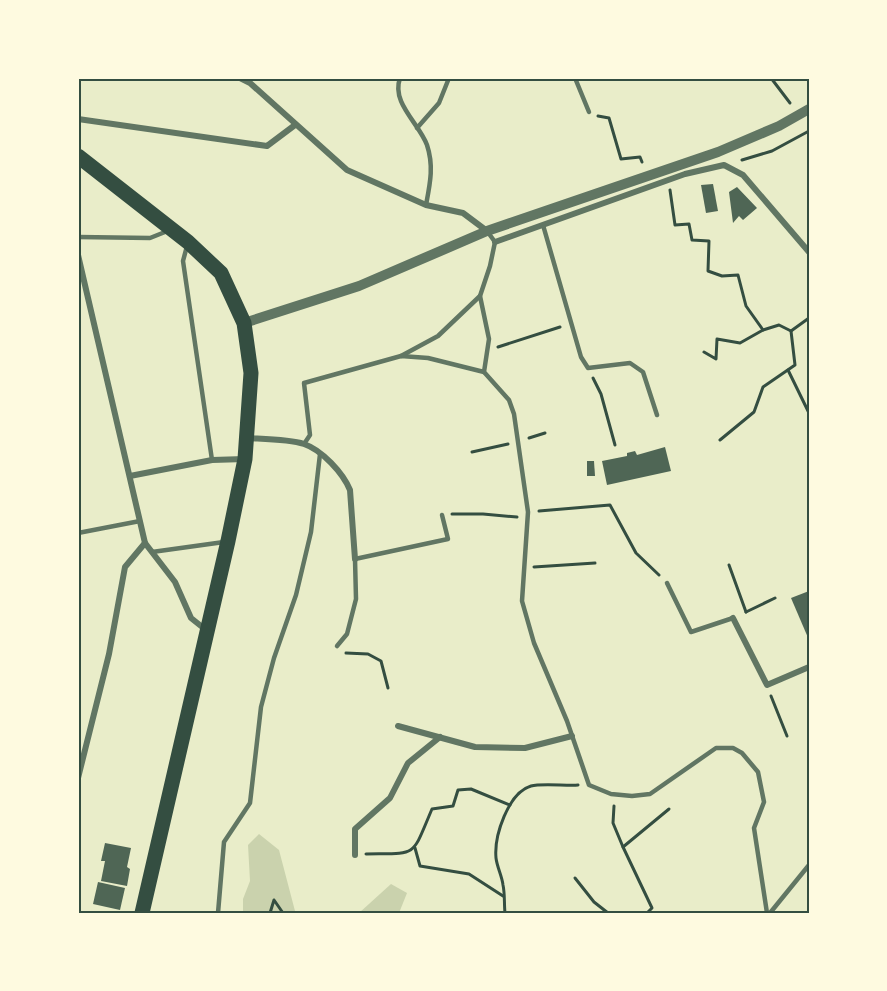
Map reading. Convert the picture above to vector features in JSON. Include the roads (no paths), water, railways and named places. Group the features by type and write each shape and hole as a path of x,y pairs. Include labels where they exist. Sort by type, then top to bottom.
{"main road":[{"path":"78,156 188,242 221,273 244,322 251,373 245,459 208,632 142,913"}],"street":[{"path":"240,78 251,81 295,125 347,170 426,205 463,213 487,231"},
{"path":"244,322 359,286 487,231 718,152 779,126 809,110"},
{"path":"78,119 267,146 295,125"},
{"path":"495,242 685,174 724,165 743,175 809,252"},
{"path":"78,255 80,275 145,543 175,582 191,618 208,632"},
{"path":"246,438 304,444 320,453 346,479 350,490 355,559"},
{"path":"130,476 212,460 245,459"},
{"path":"78,778 109,654 125,567 145,543"},
{"path":"733,618 767,685 809,667"},
{"path":"398,726 475,747 525,748 572,736"},
{"path":"355,855 355,829 390,798 408,763 440,737"}],"lane":[{"path":"400,78 399,98 426,144 432,169 426,205"},
{"path":"417,128 440,103 449,78"},
{"path":"575,78 589,112"},
{"path":"543,225 581,357 588,368 630,363 643,372 657,415"},
{"path":"78,237 150,238 172,230"},
{"path":"304,444 310,435 304,383 401,356 438,336 480,296 495,242 487,231"},
{"path":"188,242 183,261 212,460"},
{"path":"480,296 489,339 484,372"},
{"path":"401,356 428,358 484,372 510,400 519,442 528,512 522,601 534,643 572,736 589,785 615,795 650,794 716,748 733,748 742,753 758,772 764,802 754,828 769,913"},
{"path":"218,913 224,842 250,803 261,707 274,658 299,584 311,532 320,453"},
{"path":"337,646 347,634 356,599 355,559 448,539 442,514"},
{"path":"78,526 79,532 140,521"},
{"path":"152,552 228,541"},
{"path":"667,582 691,632 733,618"},
{"path":"769,913 809,866"}]}
